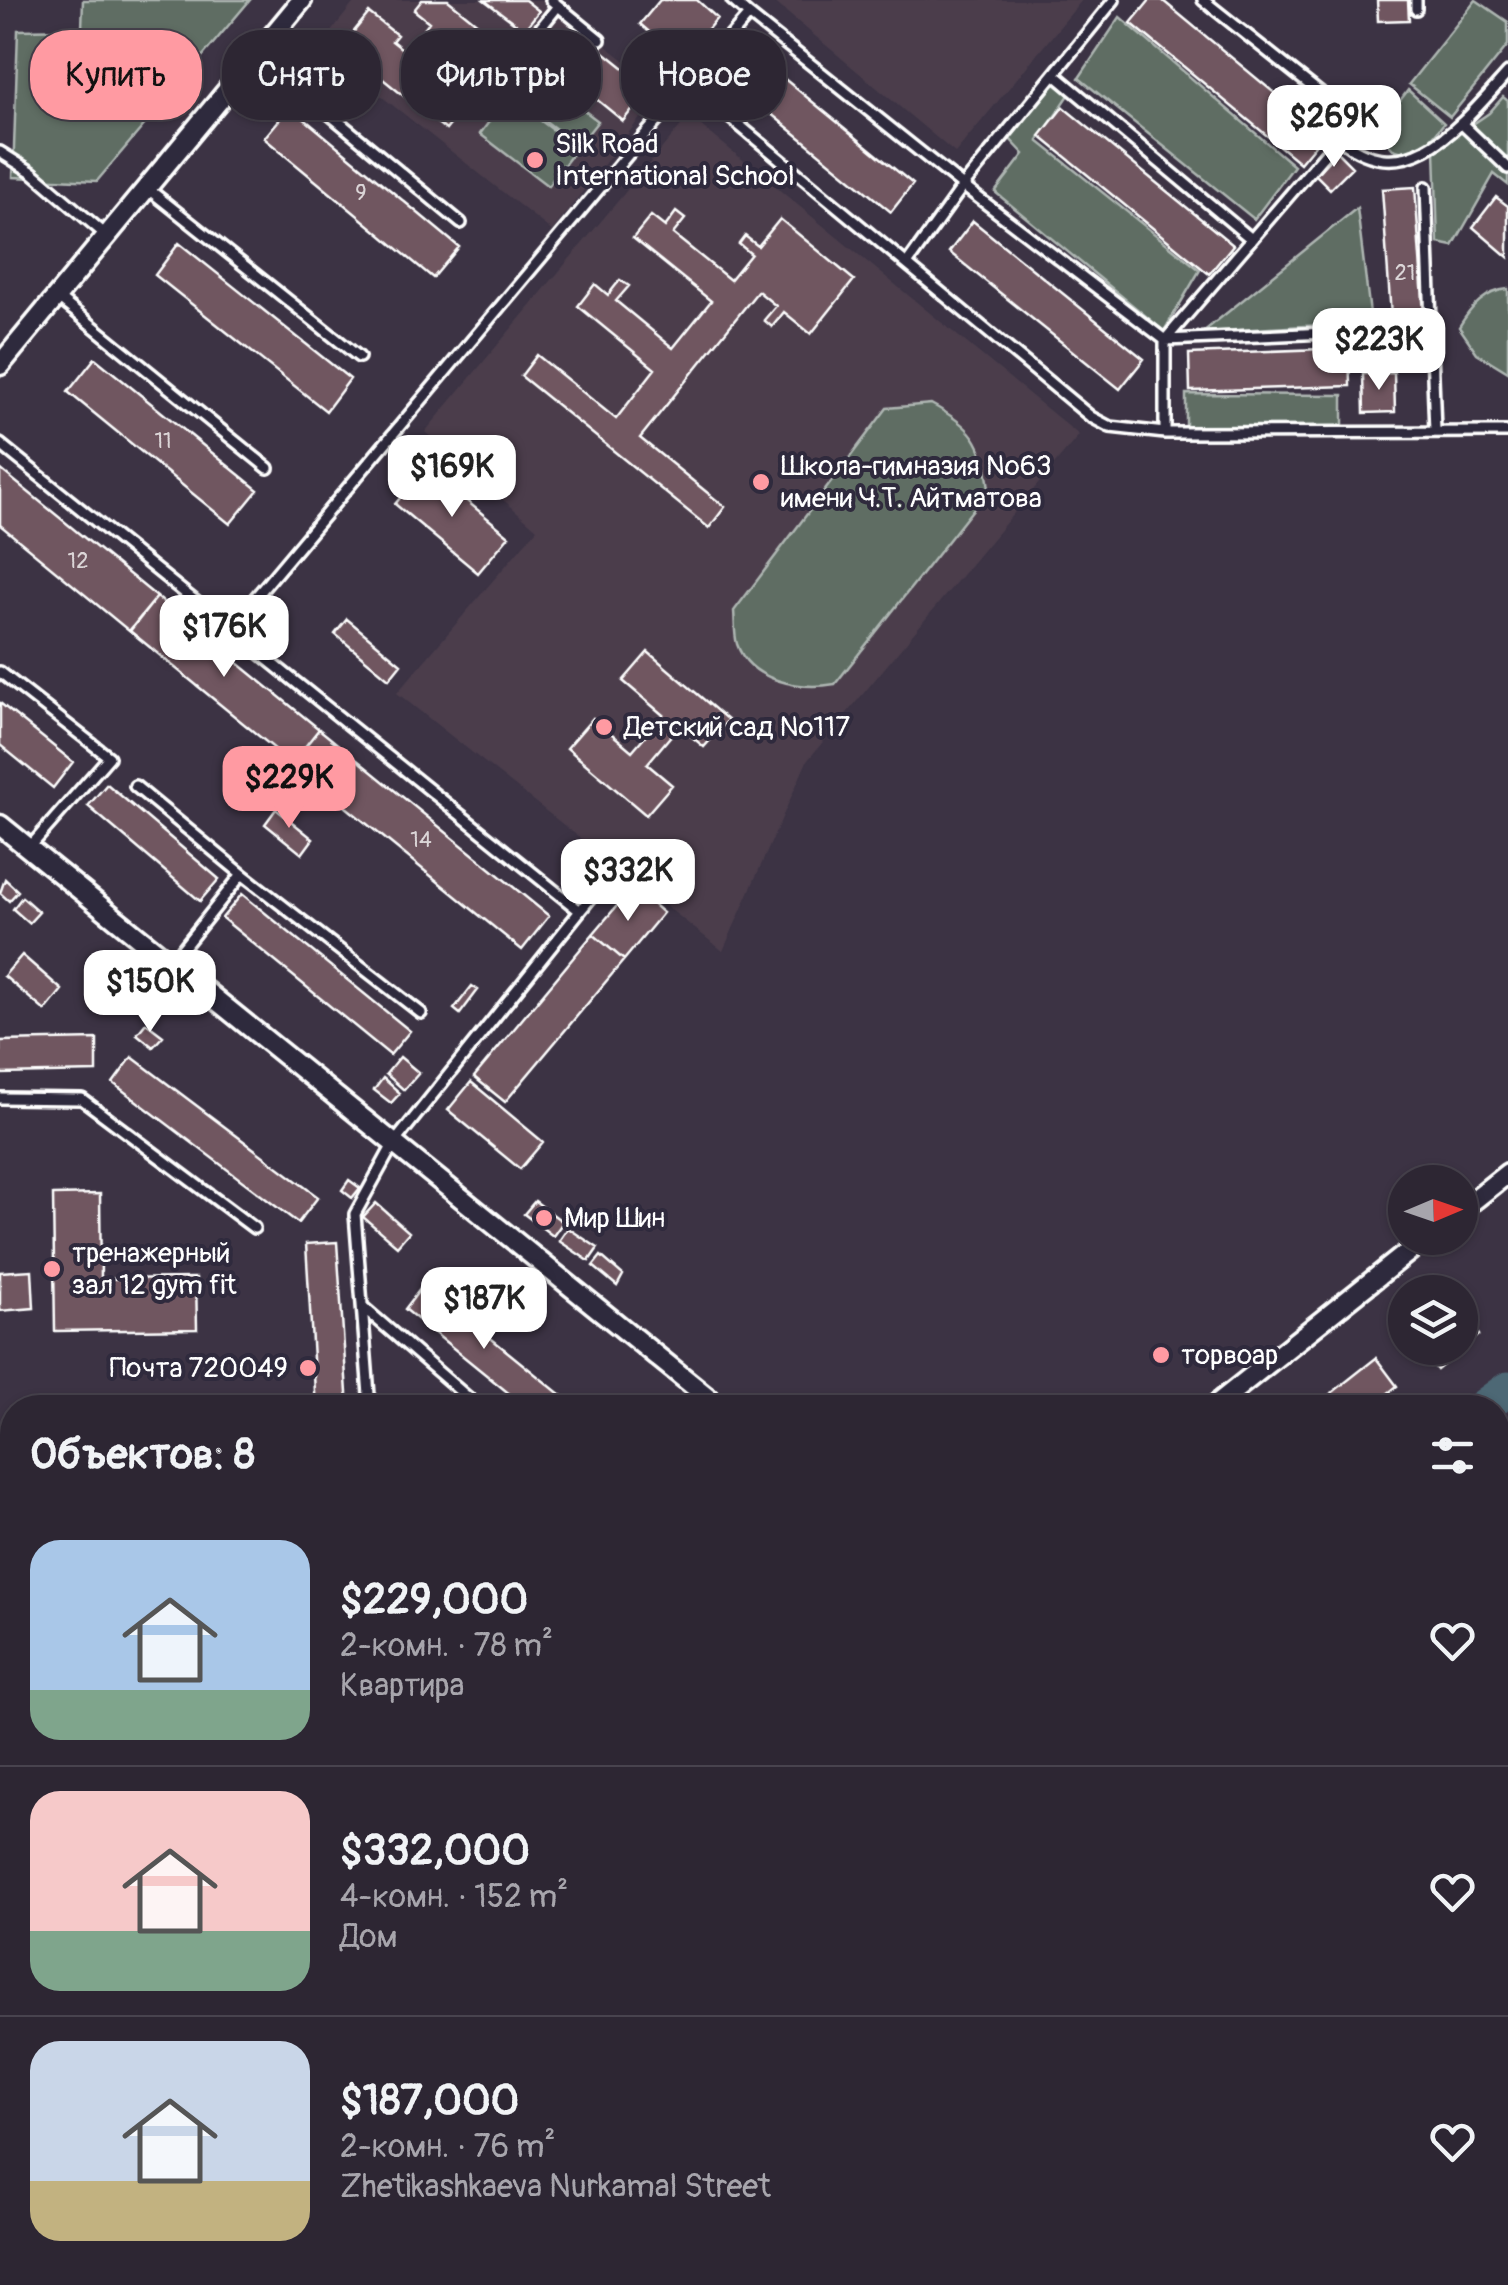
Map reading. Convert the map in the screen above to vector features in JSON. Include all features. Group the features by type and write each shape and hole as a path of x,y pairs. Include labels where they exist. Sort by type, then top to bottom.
{"street":[{"path":"277,30 302,0"},
{"path":"0,365 222,97"},
{"path":"0,852 6,830 705,1395"},
{"path":"1478,1196 1508,1172"},
{"path":"1228,1395 1405,1255"}],"lane":[{"path":"732,0 963,186 1165,340 1327,333"},
{"path":"907,264 963,186 1114,0"},
{"path":"1166,433 1165,340 1249,237 1354,120 1203,0"},
{"path":"538,30 554,3 588,30"},
{"path":"737,30 749,15"},
{"path":"1337,137 1353,150 1388,164 1410,158 1461,124 1508,73"},
{"path":"1054,74 1249,237"},
{"path":"336,120 460,223"},
{"path":"229,628 660,120"},
{"path":"733,120 1091,416 1110,427 1166,433 1508,432"},
{"path":"1461,124 1508,168"},
{"path":"0,152 32,172 107,236"},
{"path":"1426,187 1435,431"},
{"path":"147,188 359,358"},
{"path":"56,296 268,468"},
{"path":"0,444 580,911"},
{"path":"0,672 109,757 29,848"},
{"path":"135,786 422,1014"},
{"path":"171,963 242,874"},
{"path":"369,1395 354,1214 394,1143 608,878"},
{"path":"0,1098 82,1100 254,1228"},
{"path":"364,1307 465,1395"}],"shaded area":[{"path":"356,0 548,0 586,30 401,30 401,112 381,96 381,30 332,30"},
{"path":"772,0 1082,0 955,153"},
{"path":"601,42 621,58 621,120 639,120 552,231 411,120 601,120"},
{"name":"Школа-гимназия №63 имени Ч.Т. Айтматова","path":"686,120 694,120 1079,435 807,761 723,951 397,693 537,529 425,432"}],"green space":[{"path":"83,0 250,0 202,57 202,30 30,30 30,120 149,120 97,181 13,177 18,30 82,29"},
{"path":"1476,0 1508,22 1508,45 1450,117 1409,84"},
{"path":"1120,17 1294,166 1254,219 1079,78"},
{"path":"1056,83 1069,95 1038,141 1200,270 1164,331 995,192 1024,154 1008,137"},
{"path":"1408,90 1444,123 1430,140 1405,153 1393,149 1377,131"},
{"path":"1503,97 1508,101 1508,185 1494,174 1453,246 1438,243 1435,150 1489,113"},
{"path":"490,120 540,120 577,148 548,186 480,134"},
{"path":"544,120 598,121 578,146"},
{"path":"1357,208 1371,322 1203,332"},
{"path":"1508,289 1508,372 1477,353 1459,327 1479,301"},
{"path":"1186,394 1343,395 1343,427 1186,426"},
{"path":"931,404 957,420 974,437 984,459 989,489 835,684 807,686 765,675 753,667 737,644 734,611 887,408"}],"building":[{"path":"422,0 448,0 485,30 423,30 429,22 414,10"},
{"path":"484,0 525,0 539,11 524,30"},
{"path":"660,0 697,0 717,18 707,30 647,30 640,24"},
{"path":"1150,0 1162,0 1324,134 1300,163 1131,23"},
{"path":"1377,0 1408,0 1409,20 1378,21"},
{"path":"369,13 397,35 392,41 401,48 401,94 381,78 381,30 355,30"},
{"path":"601,50 621,66 621,119 601,103"},
{"path":"786,80 913,184 891,212 779,120 786,120"},
{"path":"1063,107 1233,245 1209,274 1040,136"},
{"path":"279,120 306,120 459,247 433,278 264,138"},
{"path":"434,120 454,120 446,130"},
{"path":"1337,152 1352,167 1330,189 1315,174"},
{"path":"1415,187 1427,357 1394,359 1382,189"},
{"path":"1496,197 1508,206 1508,257 1473,227"},
{"path":"676,212 685,219 673,234 730,280 751,254 739,244 745,236 758,246 780,219 854,280 811,334 784,312 772,327 764,320 776,306 758,291 640,438 725,507 709,528 521,376 537,355 616,419 655,369 578,306 595,284 608,295 620,280 629,286 616,301 673,348 711,301 633,238 651,216 665,227"},
{"path":"973,221 1144,359 1120,389 949,252"},
{"path":"179,243 350,379 326,411 155,275"},
{"path":"1349,348 1350,386 1190,391 1189,354"},
{"path":"95,358 258,490 230,524 68,392"},
{"path":"1394,373 1395,412 1364,413 1363,374"},
{"path":"426,467 509,536 478,573 395,504"},
{"path":"0,469 157,597 129,631 0,525"},
{"path":"157,597 319,729 292,763 130,631"},
{"path":"347,619 401,664 389,679 335,634"},
{"path":"648,652 728,720 704,747 679,726 647,764 672,785 646,815 567,748 593,718 632,751 663,715 623,681"},
{"path":"0,703 73,762 53,788 0,745"},
{"path":"319,729 549,916 522,950 292,763"},
{"path":"107,784 219,879 200,901 88,806"},
{"path":"276,809 313,839 302,854 265,824"},
{"path":"5,879 18,891 9,901 0,893"},
{"path":"633,887 663,913 624,960 593,934"},
{"path":"242,894 410,1031 390,1055 222,918"},
{"path":"22,897 39,912 29,923 13,909"},
{"path":"593,934 624,960 505,1102 474,1077"},
{"path":"22,955 62,990 45,1011 4,976"},
{"path":"472,986 478,990 460,1014 454,1009"},
{"path":"111,988 123,996 114,1007 103,999"},
{"path":"146,1023 163,1036 153,1047 137,1034"},
{"path":"97,1039 97,1072 0,1074 0,1041"},
{"path":"132,1057 318,1197 298,1223 113,1083"},
{"path":"400,1057 419,1073 404,1090 386,1074"},
{"path":"383,1078 400,1093 391,1103 374,1090"},
{"path":"471,1082 543,1142 520,1169 448,1110"},
{"path":"349,1180 360,1188 352,1198 342,1190"},
{"path":"100,1194 101,1279 196,1278 197,1329 55,1331 53,1195"},
{"name":"Мир Шин","path":"535,1201 563,1222 553,1236 524,1214"},
{"path":"376,1203 409,1232 397,1246 363,1217"},
{"path":"568,1228 598,1248 589,1261 559,1241"},
{"path":"337,1242 347,1395 315,1395 306,1244"},
{"path":"601,1256 623,1275 617,1286 593,1266"},
{"path":"32,1270 34,1308 0,1311 0,1272"},
{"path":"424,1284 561,1395 511,1395 405,1309"},
{"path":"1376,1358 1397,1386 1386,1395 1329,1395"}],"waterway":[{"path":"1500,1395 1508,1389"}],"place":[{"name":"Silk Road International School","path":"535,160"},
{"name":"Школа-гимназия №63 имени Ч.Т. Айтматова","path":"761,482"},
{"name":"Детский сад №117","path":"604,727"},
{"name":"Мир Шин","path":"544,1218"},
{"name":"тренажерный зал 12 gym fit","path":"52,1269"},
{"name":"торвоар","path":"1161,1355"},
{"name":"Почта 720049","path":"308,1368"}]}
